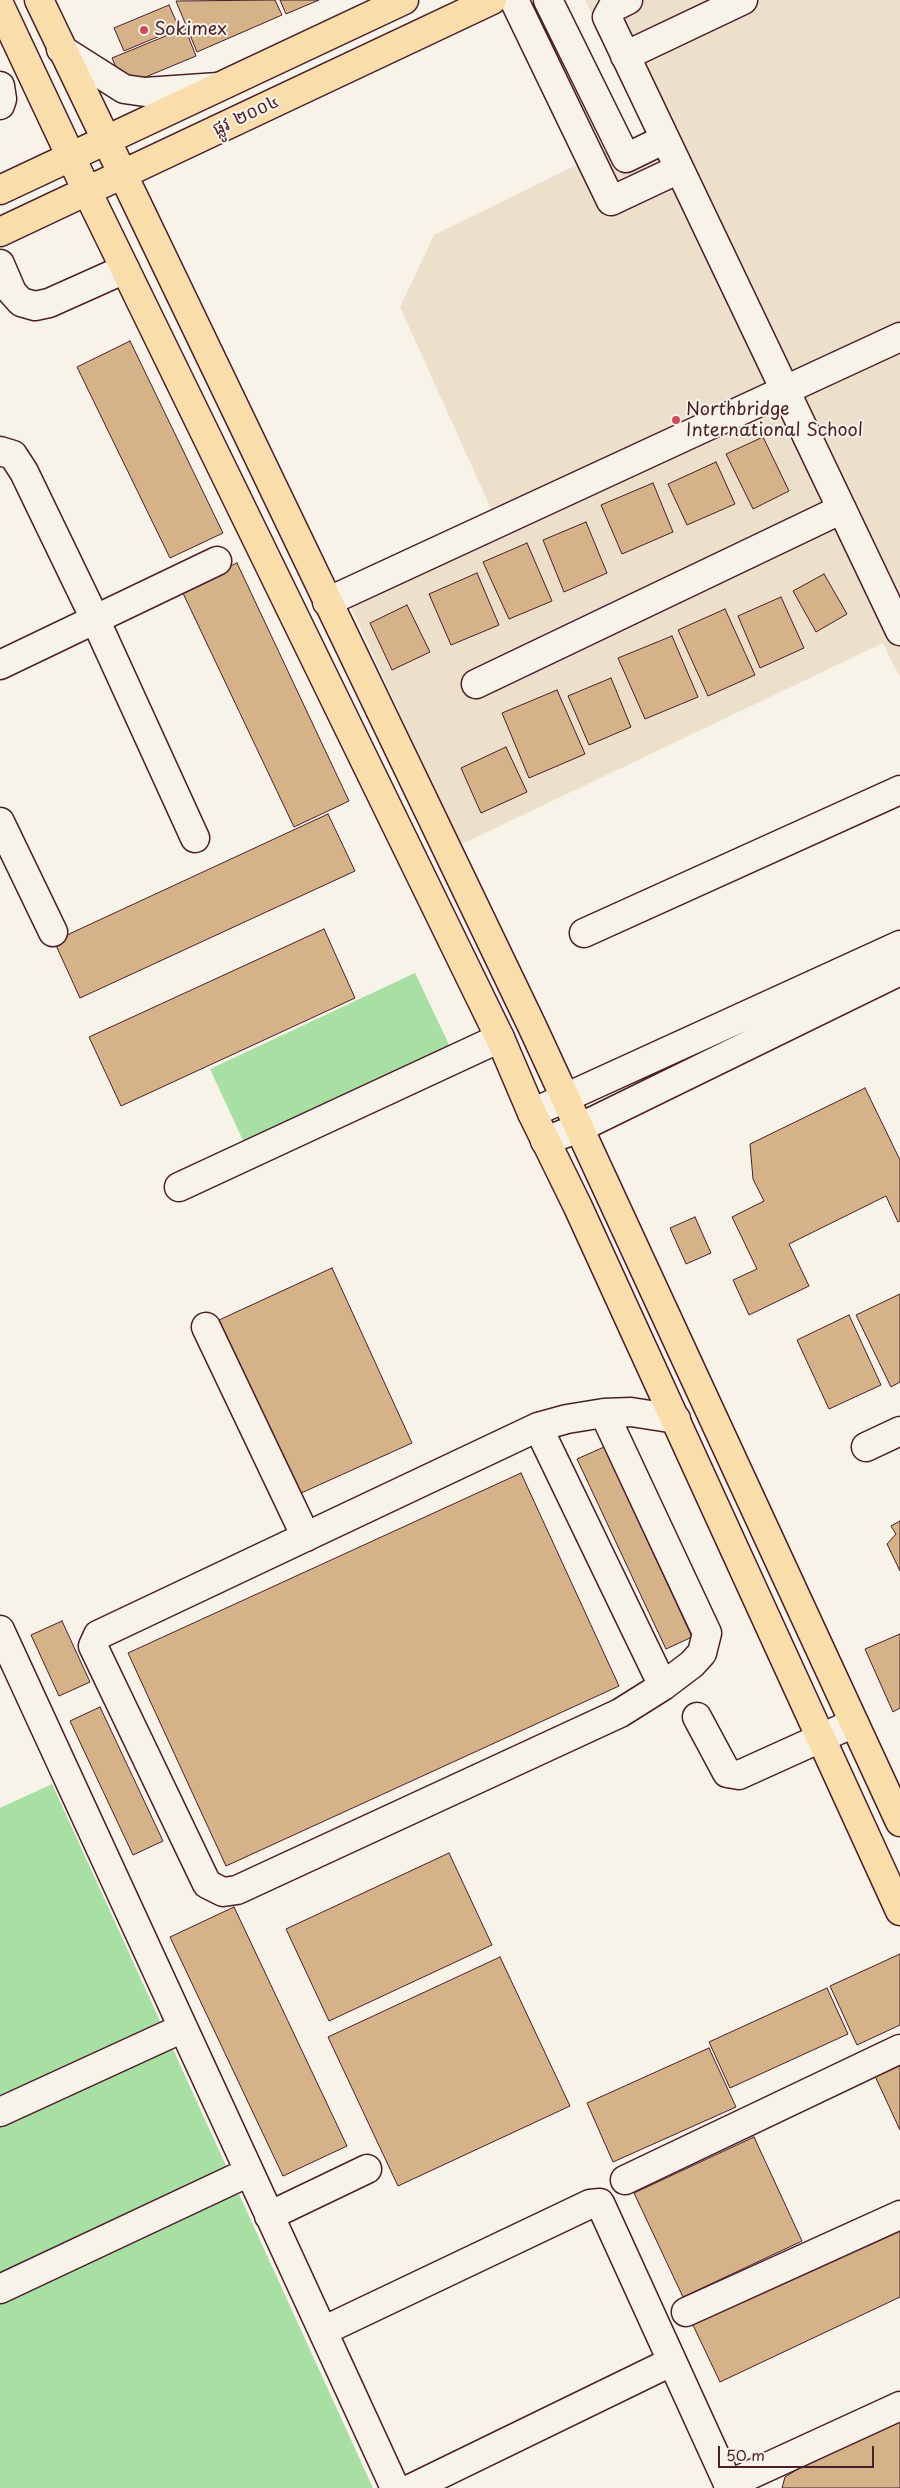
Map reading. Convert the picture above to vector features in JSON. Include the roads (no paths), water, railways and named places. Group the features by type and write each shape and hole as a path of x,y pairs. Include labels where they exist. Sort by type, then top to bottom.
{"main road":[{"path":"39,0 121,175 566,1099 900,1822"},
{"path":"0,190 404,0"},
{"name":"ផ្លូវ ២០០៤","path":"0,232 492,0"},
{"path":"0,6 87,191 500,1038 532,1113 578,1207 676,1419 820,1739 900,1911"}],"street":[{"path":"514,0 611,201 679,169"},
{"path":"548,0 626,158 664,139"},
{"path":"628,0 612,8 607,17 900,631"},
{"path":"625,56 743,0"},
{"path":"61,49 124,89 145,92 219,87"},
{"path":"0,86 2,99 0,105"},
{"path":"0,264 12,292 21,302 35,306 49,303 125,269"},
{"path":"327,602 900,337"},
{"path":"0,452 13,455 24,472 95,619 195,838"},
{"path":"476,684 842,509"},
{"path":"0,665 217,561"},
{"path":"584,933 900,790"},
{"path":"0,822 53,932"},
{"path":"532,1113 900,945"},
{"path":"545,1141 579,1128 900,970"},
{"path":"179,1187 500,1038"},
{"path":"206,1327 306,1537"},
{"path":"604,1413 707,1633 702,1653 692,1664 663,1686 620,1713 236,1890 216,1890 207,1884 93,1646 98,1634 538,1427 567,1419 604,1413 631,1412 676,1419"},
{"path":"538,1427 663,1686"},
{"path":"866,1446 900,1431"},
{"path":"0,1630 395,2488"},
{"path":"697,1717 727,1773 739,1775 854,1723"},
{"path":"0,2112 183,2028"},
{"path":"626,2180 900,2050"},
{"path":"269,2216 367,2169"},
{"path":"0,2289 249,2172"},
{"path":"322,2331 590,2204 600,2203 729,2486 767,2478 900,2406"},
{"path":"686,2312 900,2215"},
{"path":"412,2488 672,2362"}],"place":[{"name":"Sokimex","path":"144,30"},
{"name":"Northbridge International School","path":"676,420"}]}
